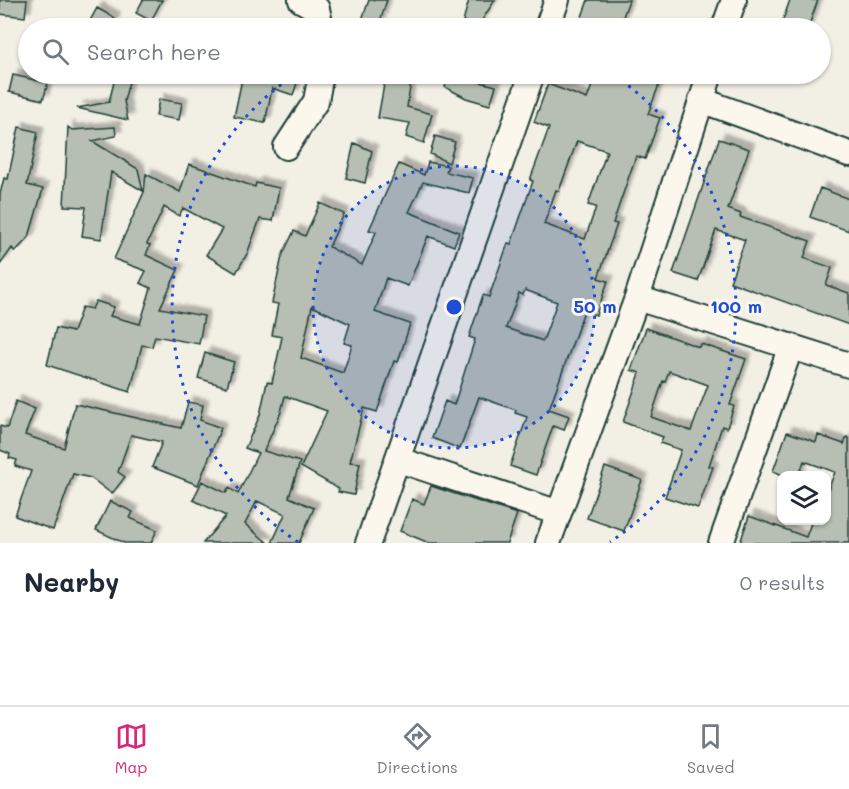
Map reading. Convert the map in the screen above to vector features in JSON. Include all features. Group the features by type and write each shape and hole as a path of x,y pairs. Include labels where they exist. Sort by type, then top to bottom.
{"street":[{"path":"301,0 317,9 319,18"},
{"path":"551,18 557,0"},
{"path":"728,18 734,0"},
{"path":"286,147 316,101 319,84"},
{"path":"368,543 399,460 529,84"},
{"path":"548,543 638,298 707,84"},
{"path":"701,100 849,154"},
{"path":"638,298 849,365"},
{"path":"721,543 791,346"},
{"path":"399,460 559,513"}],"building":[{"path":"0,0 27,0 25,17 0,14"},
{"path":"143,0 162,0 153,18 145,18 136,13"},
{"path":"369,0 387,0 381,18 363,18"},
{"path":"469,0 495,0 483,18 464,18"},
{"path":"588,0 629,0 623,18 582,18"},
{"path":"790,0 818,0 812,18 784,18"},
{"path":"97,8 115,18 92,18"},
{"path":"13,75 18,76 18,84 48,84 43,100 9,92"},
{"path":"114,84 128,84 124,101 128,120 77,108 109,102"},
{"path":"241,84 297,84 293,95 272,88 265,123 234,117"},
{"path":"384,84 411,84 407,107 432,114 424,143 406,137 410,123 378,118"},
{"path":"446,84 496,86 490,105 466,98 445,87"},
{"path":"548,84 587,99 592,84 659,84 648,114 660,118 645,159 636,156 613,223 617,224 598,278 608,281 596,315 584,311 549,409 569,416 564,430 553,426 536,475 510,466 527,417 515,413 516,410 479,397 460,449 432,438 445,401 454,405 475,339 469,337 483,295 489,297 533,181 530,180 549,128 534,122","holes":["577,141 607,151 588,205 596,207 585,239 544,224","525,290 557,302 543,341 506,328 519,293 523,295"]},
{"path":"159,99 182,103 179,120 156,116"},
{"path":"19,127 38,132 27,185 43,189 29,237 15,252 12,248 0,265 0,194 4,178 8,179"},
{"path":"68,127 72,130 115,127 116,136 92,141 138,169 143,191 111,172 101,239 82,236 86,207 64,206"},
{"path":"435,136 455,142 449,163 430,154"},
{"path":"719,139 749,149 728,209 741,214 740,217 810,241 804,258 832,268 826,285 849,293 849,325 730,282 745,240 716,230 698,281 673,273"},
{"path":"354,143 372,151 365,183 346,178"},
{"path":"428,162 448,166 446,172 473,178 469,193 423,182 409,212 459,232 454,246 428,236 408,286 386,278 375,312 410,324 398,362 394,361 377,412 364,408 350,462 360,463 354,495 338,492 339,489 301,467 327,411 285,396 281,412 264,451 300,462 289,497 314,508 299,543 272,543 285,514 257,501 245,524 268,543 203,543 226,516 193,500 202,481 226,493 229,488 238,494 258,453 245,448 260,415 267,382 272,383 282,337 272,335 278,304 272,303 282,256 294,231 305,236 320,203 344,214 329,247 362,265 376,232 369,230 399,164 424,175","holes":["312,306 350,324 344,343 352,345 343,373 301,358"]},
{"path":"189,164 255,187 256,183 279,188 273,221 260,219 247,254 236,273 206,255 222,229 183,208 179,216 164,207 147,244 150,245 146,255 178,270 160,308 204,316 199,344 155,336 152,347 142,345 130,392 47,365 56,328 73,332 82,307 92,309 96,301 114,307 110,316 140,324 151,288 140,283 146,271 114,259 144,192 146,174 180,192"},
{"path":"820,188 849,199 849,231 810,217"},
{"path":"646,328 699,347 701,344 746,359 730,405 734,406 727,428 722,426 709,466 713,467 698,508 665,497 681,450 660,443 663,437 623,422 640,373 631,370","holes":["669,371 708,385 691,431 651,417 663,381 665,382"]},
{"path":"205,353 234,362 227,387 198,378"},
{"path":"16,401 35,409 25,435 64,448 75,404 181,428 188,402 203,405 200,420 221,428 198,485 152,467 162,442 131,435 118,472 125,477 112,494 91,478 73,474 53,530 15,516 31,471 15,466 17,460 9,458 10,454 0,450 0,426 7,428"},
{"path":"787,432 816,442 818,435 844,444 847,437 849,438 849,543 740,543 749,516 806,537 810,525 831,525 831,482 835,472 804,461 801,471 773,471"},
{"path":"605,467 642,480 624,531 587,518"},
{"path":"431,486 517,514 507,543 429,543 400,531 412,499 424,504"},
{"path":"110,501 133,512 130,518 157,530 151,543 124,543 96,530"}]}
